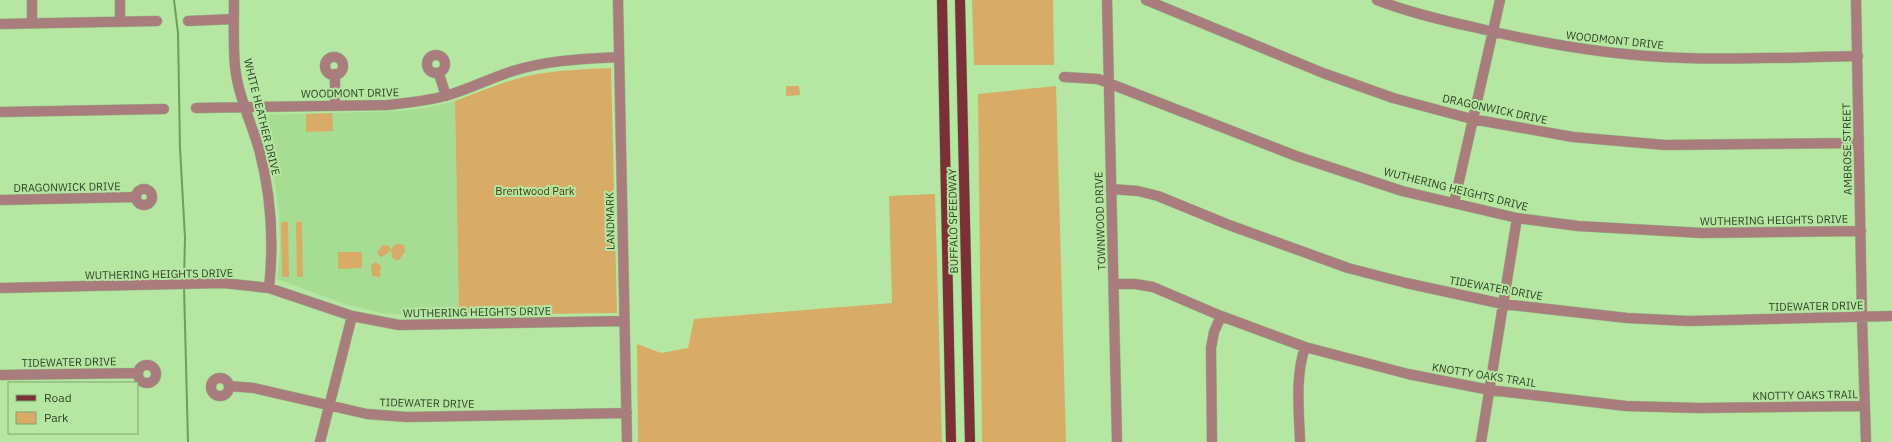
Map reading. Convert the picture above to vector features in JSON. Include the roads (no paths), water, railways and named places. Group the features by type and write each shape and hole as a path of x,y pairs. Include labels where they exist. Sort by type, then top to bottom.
{"main road":[{"name":"BUFFALO SPEEDWAY","path":"942,0 951,442"},
{"name":"BUFFALO SPEEDWAY","path":"960,0 970,442"},
{"path":"943,33 961,33"},
{"path":"945,149 964,149"},
{"path":"948,264 967,263"},
{"path":"950,378 968,378"}],"street":[{"path":"32,0 32,23"},
{"path":"120,0 120,22"},
{"name":"WHITE HEATHER DRIVE","path":"234,0 235,68 258,148 268,197 272,242 269,288"},
{"name":"LANDMARK","path":"618,0 627,442"},
{"name":"TOWNWOOD DRIVE","path":"1107,0 1117,442"},
{"name":"DRAGONWICK DRIVE","path":"1146,0 1323,73 1393,98 1472,119 1573,137 1665,145 1859,143"},
{"name":"WOODMONT DRIVE","path":"1377,0 1443,20 1544,44 1618,54 1677,58 1748,59 1858,56"},
{"path":"1454,203 1500,0"},
{"name":"AMBROSE STREET","path":"1856,0 1860,231 1866,442"},
{"path":"188,21 234,19"},
{"path":"0,24 157,21"},
{"name":"WOODMONT DRIVE","path":"196,108 388,105 446,96 514,71 535,65 570,60 619,57"},
{"path":"335,74 335,106"},
{"path":"439,74 446,96"},
{"name":"WUTHERING HEIGHTS DRIVE","path":"1064,77 1098,79 1108,82 1296,156 1402,191 1516,218 1578,226 1702,233 1860,231"},
{"path":"0,112 164,109"},
{"name":"TIDEWATER DRIVE","path":"1111,189 1138,191 1158,196 1236,228 1348,268 1406,284 1503,304 1568,312 1666,320 1862,318 1892,316"},
{"name":"DRAGONWICK DRIVE","path":"0,200 135,197"},
{"path":"1481,442 1516,218"},
{"name":"WUTHERING HEIGHTS DRIVE","path":"0,288 223,283 269,288 352,316 384,323 412,325 624,321"},
{"name":"KNOTTY OAKS TRAIL","path":"1114,284 1135,284 1154,287 1221,316 1305,346 1408,374 1490,390 1626,406 1698,408 1865,406"},
{"path":"320,442 352,316"},
{"path":"1212,442 1211,348 1214,332 1221,316"},
{"path":"1300,442 1298,383 1305,346"},
{"name":"TIDEWATER DRIVE","path":"0,375 138,373"},
{"name":"TIDEWATER DRIVE","path":"229,386 261,389 367,414 407,417 627,413"}],"waterway":[{"path":"174,0 178,33 180,148 185,238 184,280"},
{"path":"184,287 188,442"}],"park label":[{"name":"Brentwood Park","path":"535,191"}]}
